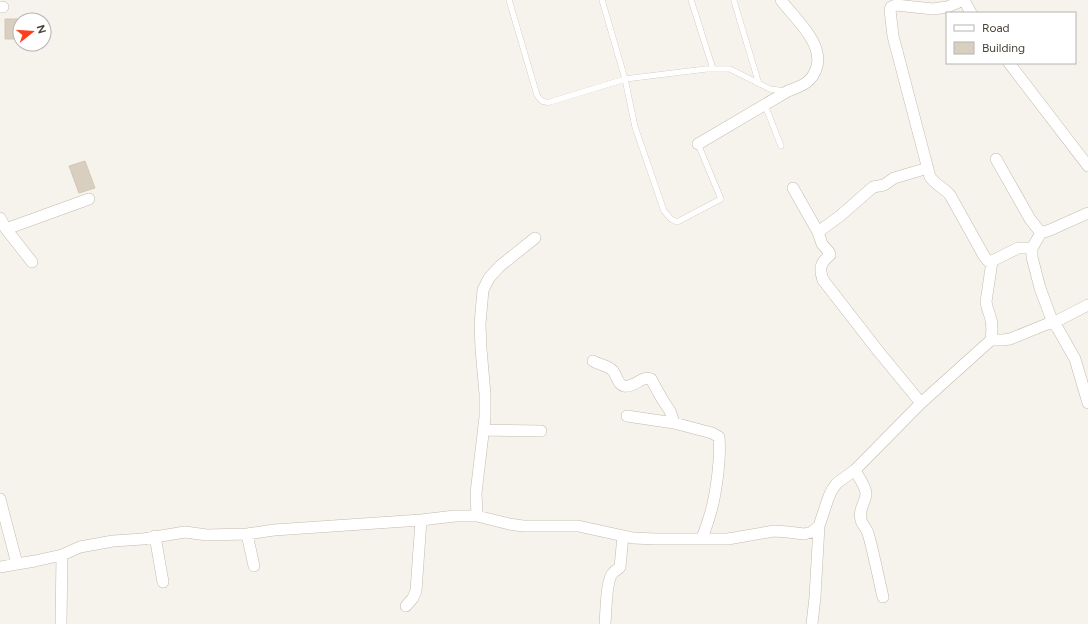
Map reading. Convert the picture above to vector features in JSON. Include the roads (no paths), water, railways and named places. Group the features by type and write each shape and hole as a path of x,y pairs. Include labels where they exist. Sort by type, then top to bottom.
{"street":[{"path":"698,144 788,91 802,86 810,80 816,71 818,53 815,44 780,0"},
{"path":"970,12 964,0 947,7 932,9 896,5 891,3 890,10 892,36 930,177 933,182 944,188 950,195 984,256 988,260 992,261"},
{"path":"1010,64 1088,166"},
{"path":"996,159 1030,219 1041,233"},
{"path":"818,232 840,216 873,187 884,185 894,178 928,168"},
{"path":"793,188 818,232 822,244 830,255 821,266 820,271 823,280 921,403"},
{"path":"6,229 89,199"},
{"path":"1088,212 1041,233 1032,248 1032,257 1036,272 1053,323 1075,359 1088,403"},
{"path":"0,218 6,229 32,262"},
{"path":"477,516 476,493 485,417 485,394 480,324 483,290 490,278 500,266 535,238"},
{"path":"992,261 1018,248 1032,248"},
{"path":"991,340 992,329 986,302 992,261"},
{"path":"812,624 819,526 829,496 838,483 855,470 921,403 991,340 1010,339 1053,323 1088,305"},
{"path":"593,361 613,371 620,383 624,386 631,386 643,379 651,379 670,411 674,423"},
{"path":"627,416 674,423 719,436 719,461 715,495 710,517 702,539"},
{"path":"484,430 541,431"},
{"path":"855,470 866,493 860,515 861,521 868,533 882,597"},
{"path":"0,499 17,564"},
{"path":"0,567 62,555 80,547 106,542 144,539 185,532 208,534 247,534 274,530 422,520 455,516 477,516 523,526 578,526 633,538 728,539 774,531 804,534 812,532 819,526"},
{"path":"406,606 413,598 416,591 422,520"},
{"path":"247,534 254,566"},
{"path":"155,536 163,582"},
{"path":"605,624 608,589 612,573 620,567 624,536"},
{"path":"61,624 62,555"}],"lane":[{"path":"509,0 537,96 542,101 550,102 625,80 706,69 730,69 770,89 788,91"},
{"path":"602,0 625,80 635,127 664,211 671,219 677,222 721,199 698,144"},
{"path":"691,0 713,69"},
{"path":"734,1 759,84"},
{"path":"764,105 781,146"}]}
